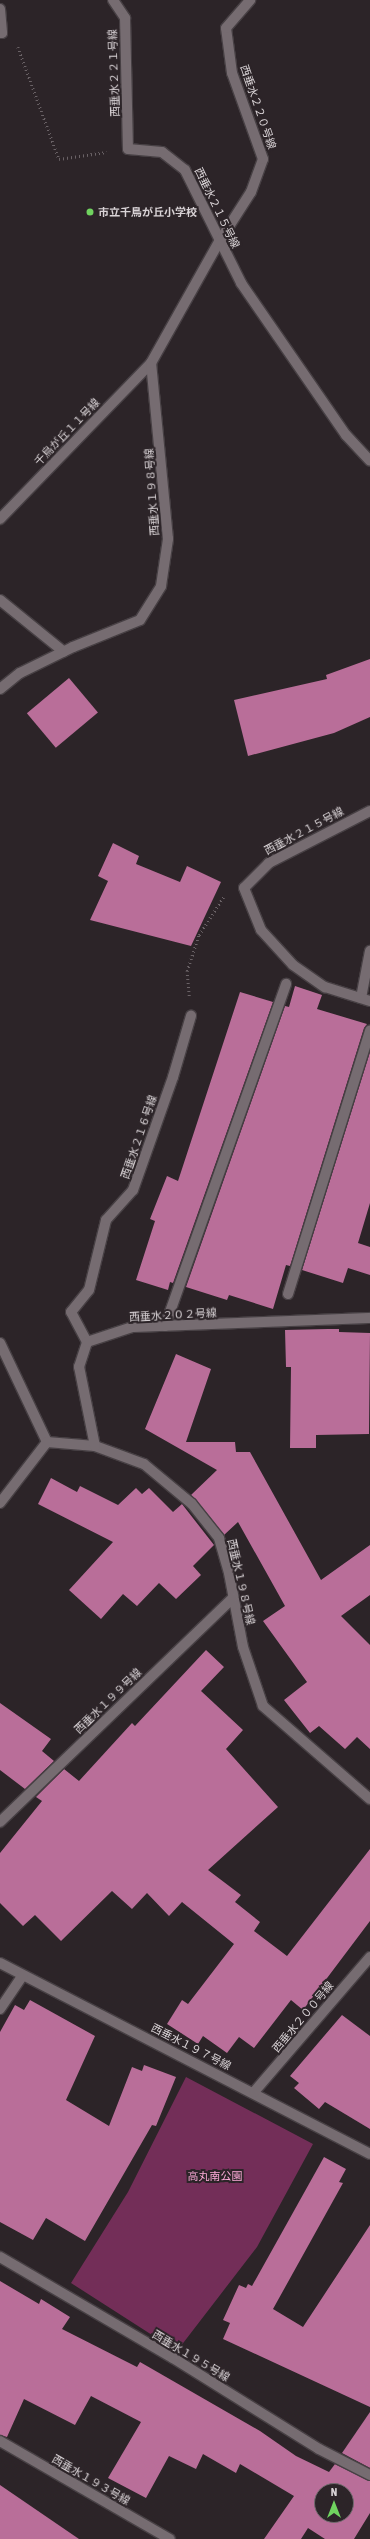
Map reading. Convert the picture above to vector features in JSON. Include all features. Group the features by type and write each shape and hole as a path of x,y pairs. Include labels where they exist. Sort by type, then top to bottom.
{"street":[{"name":"西垂水２２１号線","path":"113,0 125,18 128,149"},
{"name":"西垂水２２０号線","path":"219,242 251,192 264,159 232,73 226,28 250,0"},
{"path":"0,9 1,33"},
{"name":"西垂水２１５号線","path":"128,149 162,152 185,170 219,242 246,290 346,435 370,461"},
{"path":"151,362 219,242"},
{"name":"千鳥が丘１１号線","path":"0,519 151,362"},
{"name":"西垂水１９８号線","path":"0,689 20,673 64,652 140,620 161,586 168,538 151,362"},
{"path":"0,600 64,652"},
{"name":"西垂水２１５号線","path":"244,888 269,862 370,811"},
{"path":"244,888 261,930 293,965 325,987 365,1000 370,951"},
{"path":"165,1326 286,984"},
{"name":"西垂水２１６号線","path":"87,1342 71,1312 89,1290 106,1220 133,1190 173,1077 191,1016"},
{"path":"288,1294 370,1030"},
{"name":"西垂水２０２号線","path":"87,1342 132,1327 370,1318"},
{"path":"87,1342 79,1367 95,1446"},
{"path":"0,1343 47,1442 0,1503"},
{"name":"西垂水１９８号線","path":"47,1442 95,1446 144,1464 192,1504 219,1538 243,1646 263,1706 370,1799"},
{"name":"西垂水１９９号線","path":"0,1822 233,1598"},
{"name":"西垂水２００号線","path":"254,2092 370,1957"},
{"name":"西垂水１９７号線","path":"0,1963 22,1976 254,2092 370,2154"},
{"path":"0,2009 22,1976"},
{"name":"西垂水１９５号線","path":"0,2256 173,2358 319,2449 370,2475"},
{"name":"西垂水１９３号線","path":"0,2442 158,2536 170,2539"}],"path":[{"path":"1,33 17,44 59,159 128,149"},
{"path":"191,1016 187,971 199,935 227,892 244,888"}],"green space":[{"name":"高丸南公園","path":"186,2077 313,2144 257,2247 177,2351 71,2283 128,2192"}],"building":[{"path":"370,659 370,717 334,733 248,756 234,700 327,679 326,675"},
{"path":"69,678 98,712 56,748 27,713"},
{"path":"113,843 139,856 136,864 180,882 187,866 221,882 191,946 90,920 108,881 98,876"},
{"path":"295,986 322,995 317,1009 367,1024 364,1028 290,1266 286,1265 273,1309 229,1295 227,1300 186,1287 285,1006 289,1007"},
{"path":"240,992 273,1002 173,1283 170,1282 168,1290 136,1280 155,1221 150,1219 167,1176 178,1181"},
{"path":"370,1052 370,1203 358,1243 370,1247 370,1275 348,1268 343,1283 302,1270"},
{"path":"339,1329 339,1332 370,1333 369,1434 316,1435 316,1448 290,1448 291,1367 286,1367 285,1330"},
{"path":"176,1354 211,1369 186,1442 235,1442 236,1452 250,1452 321,1580 370,1545 370,1595 341,1616 370,1645 370,1749 357,1737 345,1749 319,1726 310,1733 284,1700 307,1682 263,1621 285,1606 238,1522 224,1535 191,1495 217,1470 145,1429"},
{"path":"51,1478 77,1492 80,1486 118,1505 136,1488 142,1494 149,1488 173,1512 182,1504 214,1545 193,1566 201,1575 176,1599 159,1583 137,1606 123,1594 101,1619 69,1590 113,1542 38,1504"},
{"path":"206,1650 224,1667 201,1691 243,1730 226,1749 278,1807 208,1870 241,1895 235,1902 260,1922 254,1931 287,1956 370,1849 370,1921 303,2010 291,2000 254,2048 239,2037 227,2053 203,2036 198,2044 167,2024 182,2000 188,2004 234,1944 182,1902 169,1916 147,1893 132,1909 112,1891 61,1941 35,1915 23,1926 0,1903 0,1853 42,1801 36,1797 64,1769 79,1781 132,1723 135,1726"},
{"path":"0,1703 51,1739 42,1751 54,1761 25,1789 0,1770"},
{"path":"30,2000 95,2036 66,2100 109,2126 132,2067 142,2071 144,2065 176,2077 156,2126 152,2125 85,2241 46,2218 33,2240 0,2222 0,2032 15,2005 24,2010"},
{"path":"342,2015 370,2036 370,2129 325,2102 319,2109 294,2088 299,2083 290,2076"},
{"path":"324,2157 346,2169 339,2182 343,2183 273,2309 303,2327 370,2225 370,2407 223,2339 230,2323 223,2320 239,2285 246,2288 248,2284 252,2286"},
{"path":"0,2281 39,2304 41,2299 70,2317 62,2329 137,2367 140,2362 260,2431 296,2456 329,2472 335,2464 370,2481 370,2513 354,2539 325,2539 308,2528 301,2539 264,2539 294,2496 240,2464 236,2473 203,2454 196,2469 169,2456 146,2498 108,2478 141,2422 91,2396 75,2425 24,2399 7,2437 0,2435"},
{"path":"370,2412 370,2468 342,2453"},
{"path":"0,2485 79,2539 0,2539"}],"place":[{"name":"市立千鳥が丘小学校","path":"90,212"}]}
